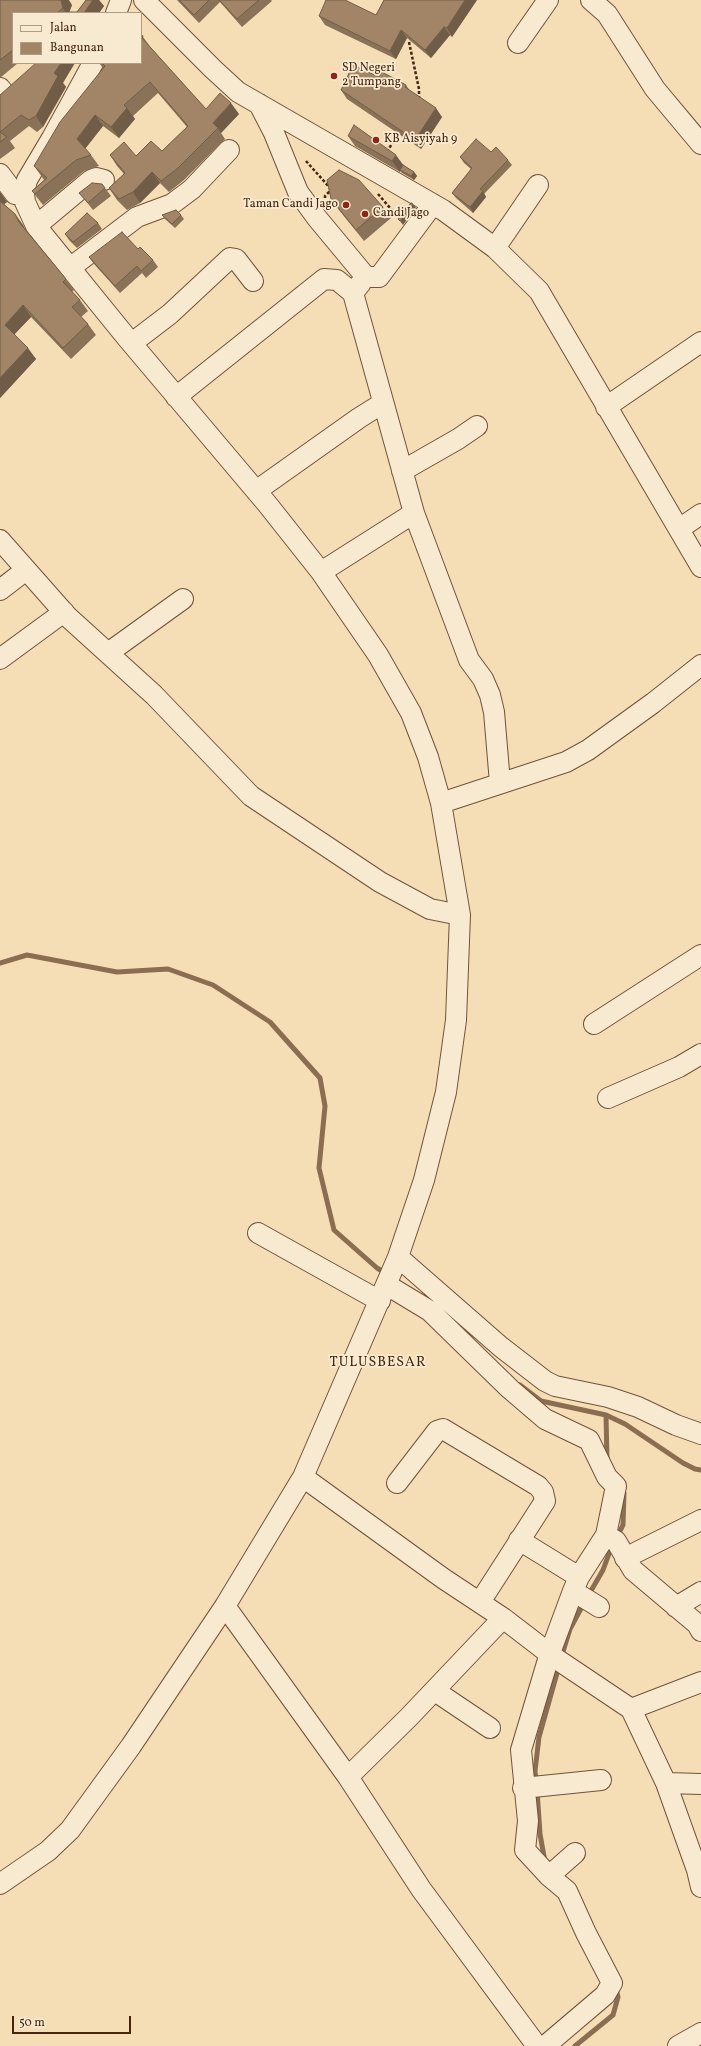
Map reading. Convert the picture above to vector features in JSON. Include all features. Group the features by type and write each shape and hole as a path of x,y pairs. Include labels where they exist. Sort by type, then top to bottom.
{"street":[{"path":"116,12 121,0"},
{"path":"144,0 238,92 259,104 374,180 433,204 495,248 539,291 701,567"},
{"path":"518,43 548,0"},
{"path":"591,0 606,14 655,89 701,144"},
{"path":"0,1884 48,1851 70,1830 131,1746 225,1606 303,1477 390,1279 424,1180 446,1092 456,1020 460,915 441,803 428,757 410,713 378,655 321,572 256,491 176,397 36,226 25,202 24,193 27,180 92,64"},
{"path":"259,104 274,133 298,192 317,218 366,277"},
{"path":"70,268 137,217 172,204 192,189 229,150"},
{"path":"1,177 15,194"},
{"path":"36,226 91,180 96,178 104,180"},
{"path":"495,248 538,185"},
{"path":"366,277 379,277 433,204"},
{"path":"132,343 170,314 230,258 236,259 253,281"},
{"path":"353,293 366,277"},
{"path":"176,397 324,279 337,280 353,293 414,513 469,660 483,679 490,695 494,712 500,783"},
{"path":"606,407 701,342"},
{"path":"256,491 359,418 383,403"},
{"path":"402,471 458,439 477,426"},
{"path":"321,572 414,513"},
{"path":"679,529 701,514"},
{"path":"0,540 64,612 154,695 251,796 380,882 430,908 460,915"},
{"path":"0,590 26,570"},
{"path":"108,653 183,599"},
{"path":"0,659 64,612"},
{"path":"441,803 566,762 588,750 653,703 701,665"},
{"path":"594,1024 700,959"},
{"path":"608,1098 679,1067 701,1054"},
{"path":"258,1233 390,1279 501,1347 555,1386 577,1392 608,1397 638,1407 676,1426 701,1434"},
{"path":"390,1279 430,1311 510,1389 545,1419 589,1440 607,1477 616,1486 610,1537 584,1594 521,1750 532,1787 525,1850 552,1872 566,1891 586,1934 612,1983 605,1995 546,2046"},
{"path":"397,1483 437,1431 444,1429 538,1486 543,1492 545,1501 480,1602"},
{"path":"303,1477 444,1579 480,1602 558,1659 631,1709 666,1783 697,1870 701,1887"},
{"path":"625,1558 701,1520"},
{"path":"610,1537 633,1570 697,1624 701,1630"},
{"path":"520,1540 584,1594"},
{"path":"676,1607 701,1592"},
{"path":"225,1606 348,1777 421,1889 537,2046"},
{"path":"348,1777 435,1691 503,1618"},
{"path":"631,1709 701,1682"},
{"path":"435,1691 490,1728"},
{"path":"532,1787 601,1780"},
{"path":"666,1783 701,1784"},
{"path":"552,1872 575,1853"},
{"path":"678,2046 701,2033"}],"path":[{"path":"409,42 419,89 419,100"},
{"path":"397,216 374,180 403,126"},
{"path":"302,157 332,190"}],"building":[{"path":"0,0 61,0 63,8 58,12 12,12 12,51 0,60"},
{"path":"86,0 93,0 85,12 77,12"},
{"path":"179,0 209,0 194,15"},
{"path":"219,0 259,0 237,19"},
{"path":"326,0 345,0 376,15 384,0 465,0 447,28 444,27 425,50 401,30 390,51 319,16"},
{"path":"142,38 206,109 220,93 231,103 213,123 218,128 177,169 161,181 152,172 133,192 119,199 109,188 125,173 110,155 124,142 136,156 151,141 162,151 188,126 150,82 124,105 127,108 111,127 95,115 77,139 91,155 76,160 35,194 32,191 47,178 34,166 60,122 105,66 103,64 142,64"},
{"path":"35,64 60,64 54,73 58,76 36,116 29,120 21,115 0,132 0,95"},
{"path":"353,65 379,77 382,72 406,85 405,87 436,108 415,140 341,90"},
{"path":"354,125 396,155 392,161 348,136"},
{"path":"0,132 7,137 0,142"},
{"path":"476,139 491,152 496,147 508,160 480,189 483,191 470,207 452,193 472,168 460,157"},
{"path":"403,165 414,172 411,176 400,170"},
{"name":"Candi Jago","path":"339,170 359,180 383,207 356,230 331,199 327,180"},
{"path":"92,183 102,184 105,188 88,203 79,193"},
{"path":"0,201 15,214 19,222 66,279 63,282 80,300 72,307 88,324 63,348 23,305 5,325 28,348 0,378"},
{"path":"411,203 413,204 400,221 398,219"},
{"path":"176,210 181,215 172,224 162,215"},
{"path":"87,213 98,223 73,242 65,234"},
{"path":"122,232 138,249 140,247 153,260 141,271 137,266 115,286 89,257"}],"waterway":[{"path":"0,963 27,955 117,972 168,969 213,985 270,1022 320,1078 325,1106 319,1168 334,1230 377,1268 387,1274"},
{"path":"520,1385 541,1401 606,1415 625,1424 683,1463 695,1469 701,1470"},
{"path":"606,1415 607,1460"},
{"path":"617,1537 623,1525 624,1493"},
{"path":"588,1596 603,1570 613,1543"},
{"path":"561,1658 570,1629 584,1603"},
{"path":"536,1782 535,1771 539,1737 559,1666"},
{"path":"537,1790 540,1834 545,1862"},
{"path":"575,2046 613,2015 618,1997 616,1988"}],"place":[{"name":"SD Negeri 2 Tumpang","path":"334,76"},
{"name":"KB Aisyiyah 9","path":"376,140"},
{"name":"Taman Candi Jago","path":"346,205"},
{"name":"Candi Jago","path":"365,214"}],"district":[{"name":"TULUSBESAR","path":"378,1363"}]}
